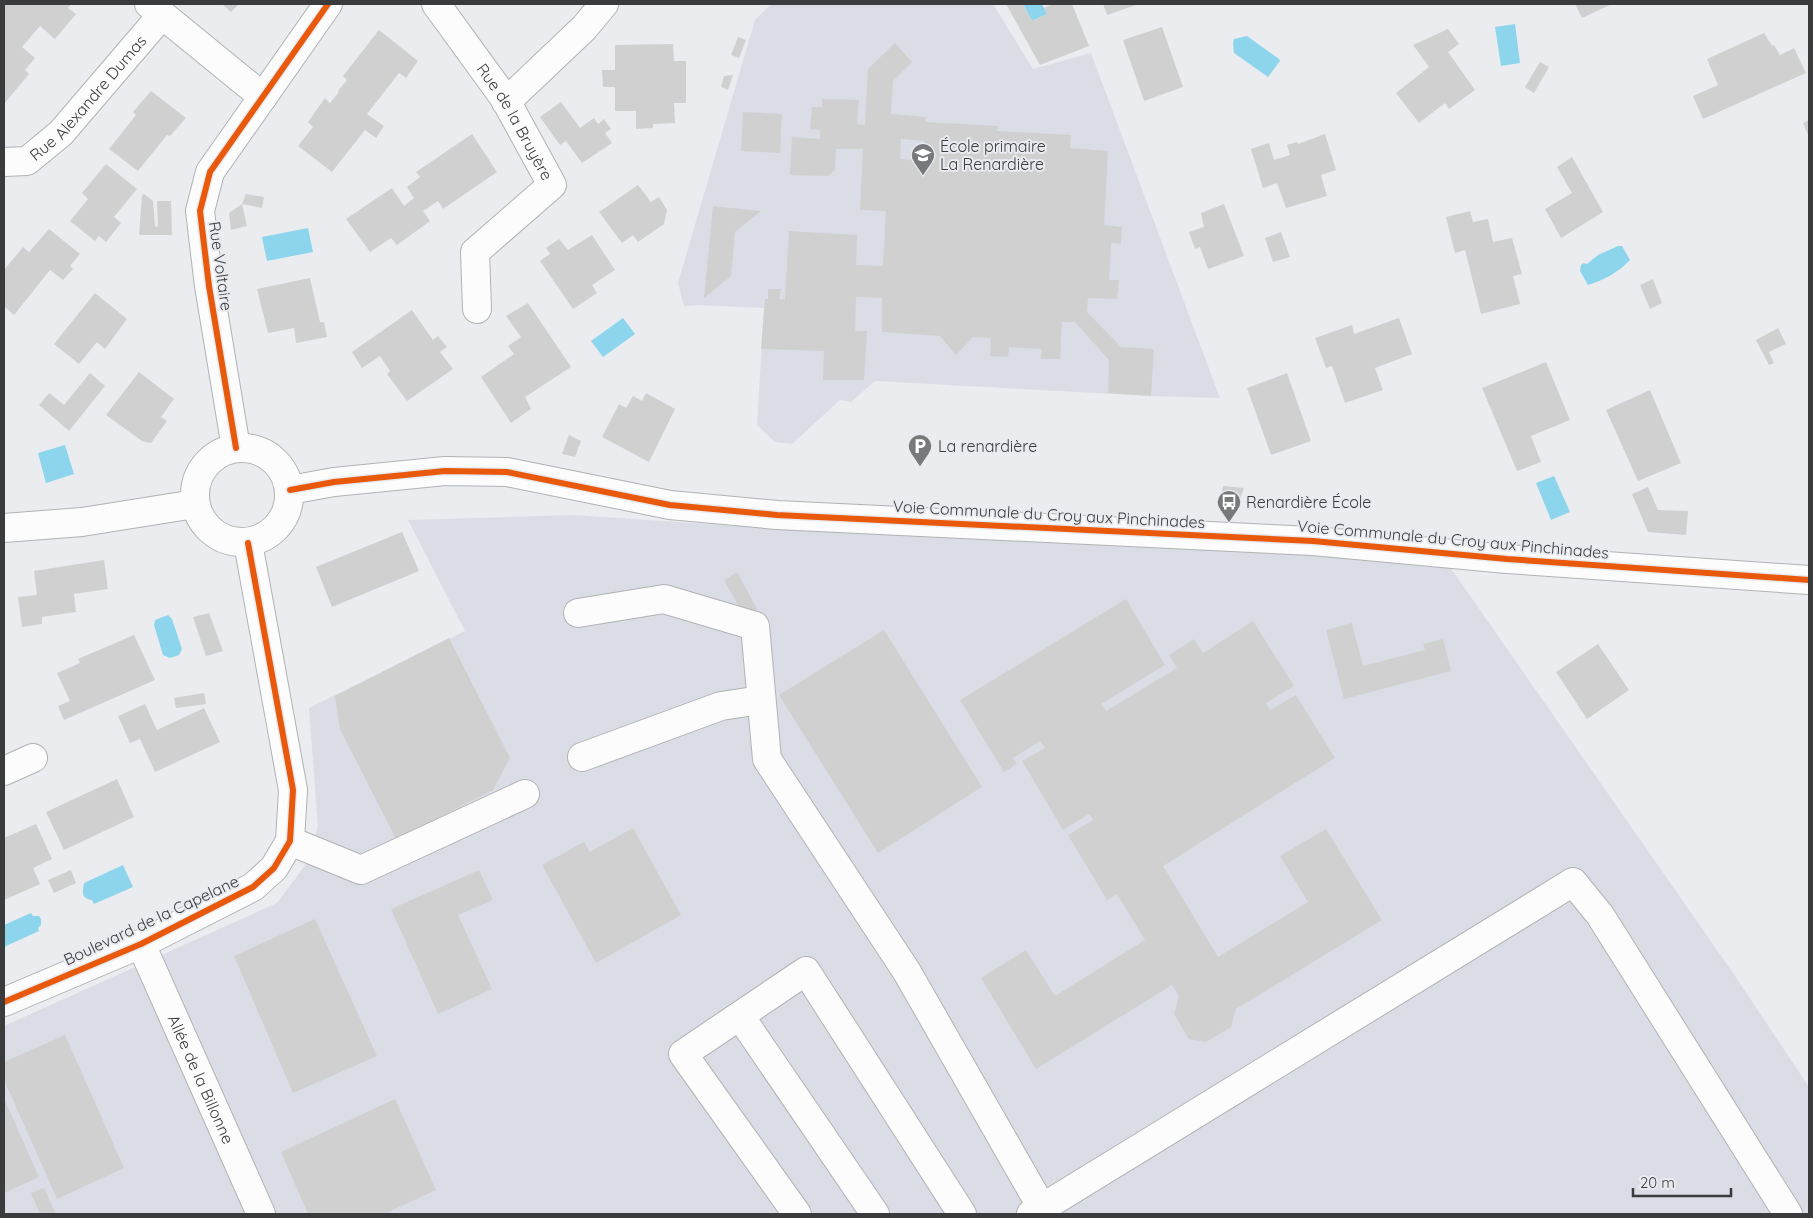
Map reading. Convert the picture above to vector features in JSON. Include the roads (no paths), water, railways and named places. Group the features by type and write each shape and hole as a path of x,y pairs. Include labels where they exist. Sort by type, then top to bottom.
{"street":[{"name":"Rue Voltaire","path":"236,448 209,286 200,211 210,172 328,4"},
{"name":"Rue de la Bruyère","path":"436,4 506,102 552,185 475,252 477,309"},
{"path":"506,102 584,28 604,4"},
{"name":"Rue Alexandre Dumas","path":"4,162 27,161 61,133 136,44 156,9 262,97"},
{"path":"236,448 255,449 271,458 284,472 290,490 288,508 279,525 265,537 248,543 233,542 220,538 208,529 200,518 195,504 195,489 200,474 209,462 221,452 236,448"},
{"name":"Voie Communale du Croy aux Pinchinades","path":"290,490 334,482 445,471 507,472 670,505 777,515 1313,541 1507,559 1809,580"},
{"path":"4,528 82,522 195,504"},
{"name":"Boulevard de la Capelane","path":"4,1002 142,944 253,887 274,868 290,841 292,790 248,543"},
{"path":"578,613 664,599 755,626 767,759 907,972 1040,1212 1573,882 1600,915 1788,1214"},
{"path":"582,757 721,706 762,700"},
{"path":"4,771 33,758"},
{"path":"290,841 361,870 525,794"},
{"name":"Allée de la Billonne","path":"142,944 261,1214"},
{"path":"798,1214 683,1054 806,971 962,1214"},
{"path":"740,1016 875,1214"}],"water":[{"path":"1023,4 1042,4 1047,14 1032,21"},
{"path":"1515,24 1520,63 1501,66 1495,27"},
{"path":"1247,36 1279,59 1280,61 1268,77 1234,53 1234,39"},
{"path":"308,228 313,252 267,261 262,237"},
{"path":"1622,246 1630,260 1611,275 1588,285 1580,271 1581,265 1587,264 1598,255"},
{"path":"623,318 635,334 603,357 591,341"},
{"path":"65,445 74,474 46,483 38,453"},
{"path":"1554,476 1570,512 1551,520 1536,483"},
{"path":"168,615 172,619 182,649 179,655 170,658 163,655 154,625 155,620"},
{"path":"123,865 133,887 94,904 92,900 84,896 84,883"},
{"path":"31,913 33,916 39,916 41,919 39,931 4,947 4,925"}],"place":[{"name":"École primaire La Renardière","path":"923,176"},
{"name":"La renardière","path":"920,467"},
{"name":"Renardière École","path":"1229,523"}]}
